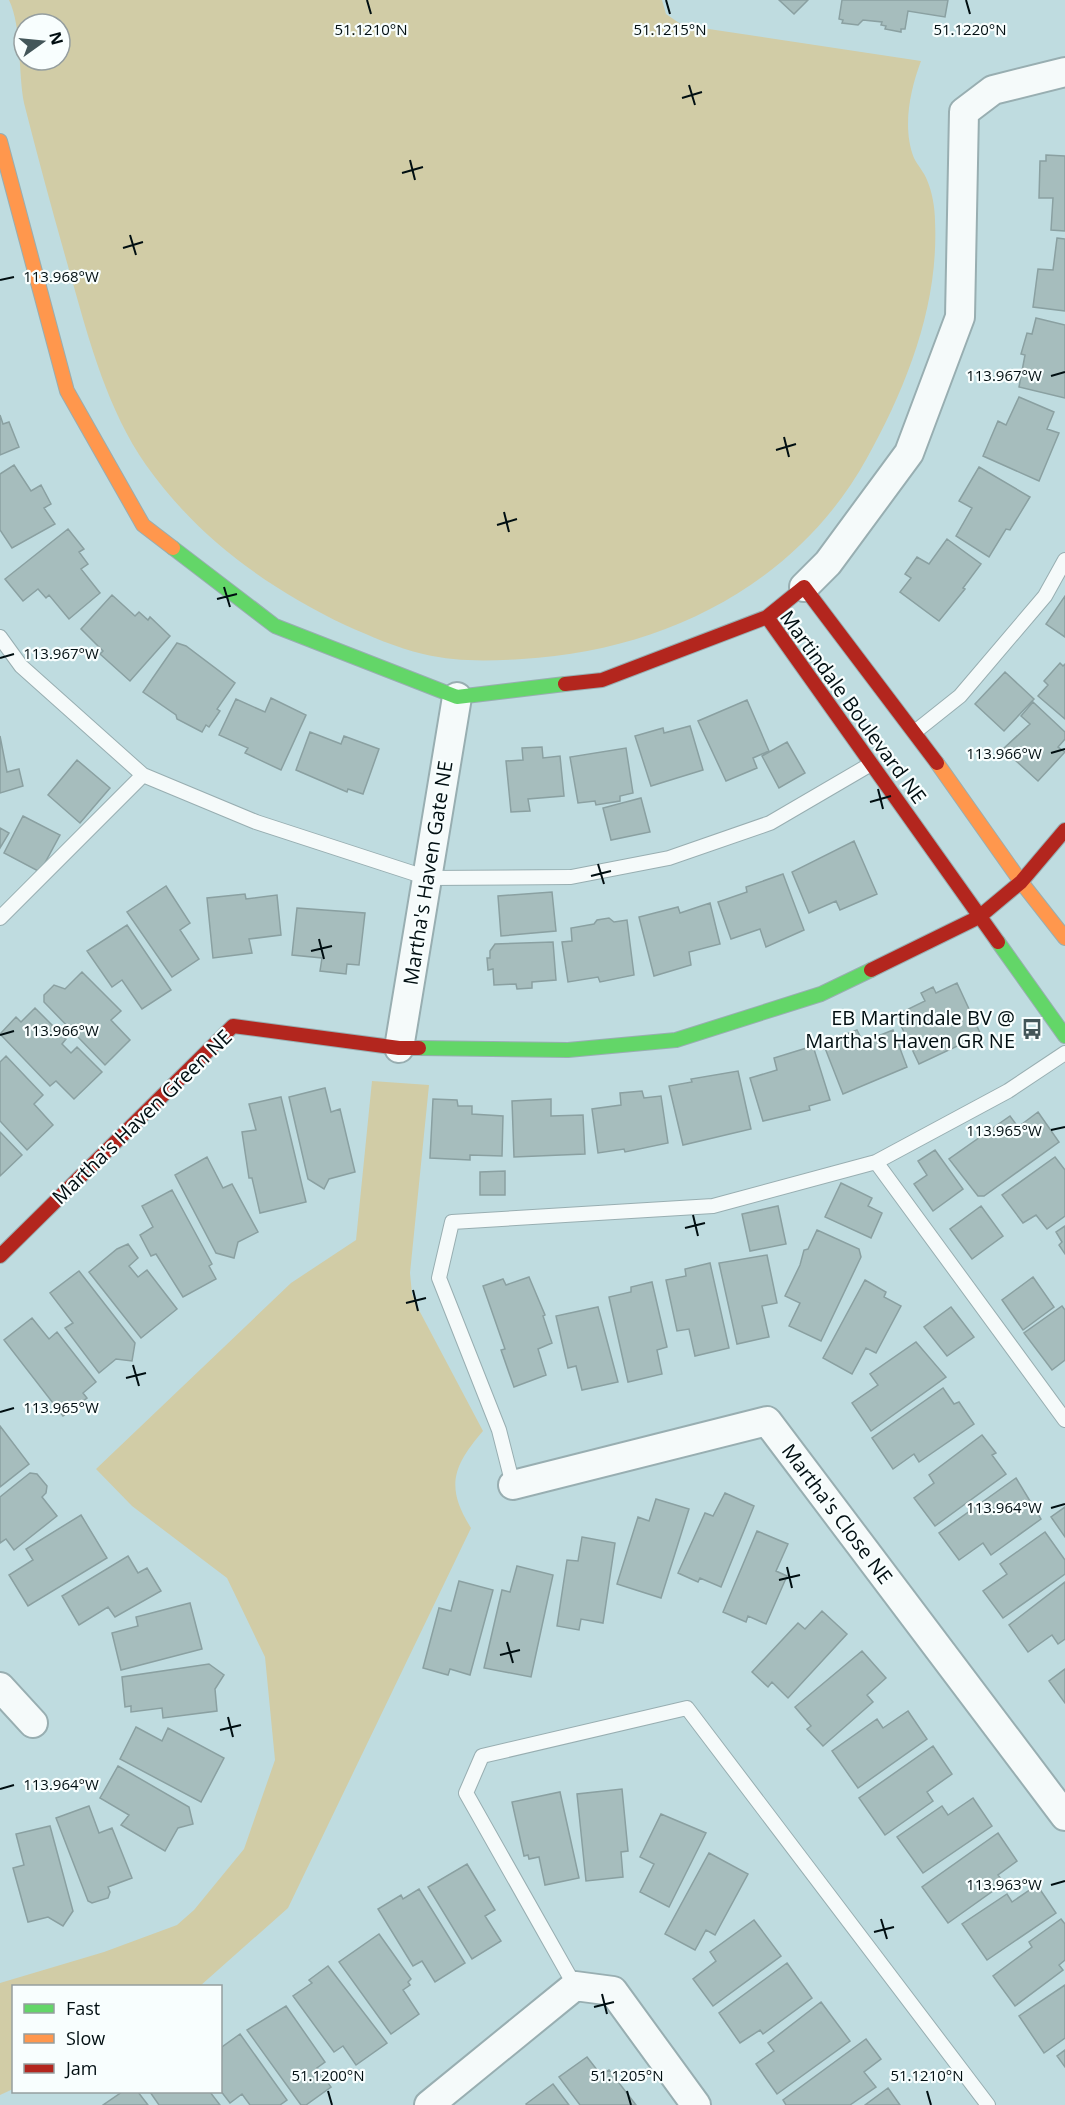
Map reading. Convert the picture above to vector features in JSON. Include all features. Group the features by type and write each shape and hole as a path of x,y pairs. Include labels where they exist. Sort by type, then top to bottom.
{"street":[{"path":"767,616 804,587 828,563 909,453 960,317 964,112 993,90 1065,72"},
{"name":"Martindale Boulevard NE","path":"0,141 7,189 67,391 143,525 275,627 457,698 602,680 767,616 1065,1036"},
{"name":"Martindale Boulevard NE","path":"804,587 915,731 1021,882 1065,938"},
{"name":"Martha's Haven Gate NE","path":"399,1048 457,698"},
{"name":"Martha's Haven Green NE","path":"0,1256 233,1026 399,1048 568,1050 676,1040 821,994 979,917 1021,882 1065,830"},
{"name":"Martha's Close NE","path":"513,1485 767,1421 1065,1816"},
{"path":"0,1687 33,1723"},
{"path":"429,2105 575,1986 613,1991 696,2105"}],"lane":[{"path":"915,731 960,696 1045,596 1065,560"},
{"path":"0,637 21,666 143,775 256,822 428,878 571,877 669,858 770,823 871,764"},
{"path":"0,918 143,775"},
{"path":"513,1485 499,1430 439,1278 452,1222 713,1206 876,1162 1008,1091 1065,1053"},
{"path":"876,1162 1065,1420"},
{"path":"575,1986 466,1793 483,1756 687,1708 988,2105"}],"shaded area":[{"path":"9,0 662,0 666,14 682,25 921,61 911,97 908,134 914,158 929,184 934,205 935,252 932,283 918,344 882,431 838,503 803,542 764,575 721,603 675,625 626,642 574,653 522,659 460,660 423,654 393,645 345,625 261,577 211,537 166,491 146,465 121,422 101,376 79,304 24,103 21,78 21,72 72,72 72,12 13,12"},
{"path":"372,1081 429,1085 410,1273 412,1294 420,1312 483,1431 465,1455 456,1477 455,1489 458,1500 471,1528 288,1908 201,1985 12,1985 12,2089 0,2095 0,1983 104,1952 177,1925 194,1910 244,1849 275,1760 265,1657 227,1578 132,1506 96,1469 291,1283 356,1240"}],"building":[{"path":"779,0 808,0 794,14"},
{"path":"842,0 948,0 945,17 908,11 905,29 901,29 901,32 885,29 886,26 881,25 882,22 863,20 858,25 842,23 843,20 839,19"},
{"path":"1046,155 1065,156 1065,231 1051,230 1053,198 1039,198 1040,161 1046,161"},
{"path":"1057,238 1065,239 1065,311 1033,307 1038,269 1053,270"},
{"path":"1036,318 1065,325 1065,398 1019,387 1025,355 1021,354 1027,333 1032,334"},
{"path":"1019,397 1054,412 1047,429 1059,433 1039,481 983,456 998,421 1006,425"},
{"path":"0,415 3,424 9,422 19,447 0,455"},
{"path":"14,465 31,491 41,485 51,504 44,508 55,524 12,548 0,530 0,474"},
{"path":"979,467 1030,497 1010,530 1006,529 989,557 956,536 972,508 959,501"},
{"path":"68,529 84,549 79,552 88,564 81,569 100,593 69,619 49,595 46,598 38,589 23,601 5,579"},
{"path":"947,539 981,564 963,588 965,589 939,621 900,592 911,578 905,574 917,557 929,564"},
{"path":"112,595 135,616 139,612 148,620 150,617 170,636 130,681 100,654 103,651 81,629"},
{"path":"1065,596 1065,637 1046,624"},
{"path":"177,643 186,646 235,683 217,709 220,711 209,727 206,725 202,732 177,719 176,715 143,692"},
{"path":"1060,663 1063,666 1065,664 1065,719 1038,696 1048,685 1044,681"},
{"path":"1005,672 1034,699 1004,731 975,704"},
{"path":"271,698 306,715 281,770 245,753 248,748 219,735 236,699 265,712"},
{"path":"747,700 769,751 753,758 757,768 726,781 698,721"},
{"path":"1033,702 1065,732 1065,739 1058,747 1065,752 1038,781 1003,749 1030,724 1021,716"},
{"path":"690,726 703,770 651,786 635,736 663,728 664,733"},
{"path":"310,732 341,744 344,736 379,749 363,794 348,789 347,792 296,770"},
{"path":"0,736 7,772 19,769 23,786 0,793"},
{"path":"787,742 805,773 779,788 762,756"},
{"path":"542,747 543,758 560,756 564,796 528,799 530,811 511,812 506,761 523,760 522,748"},
{"path":"626,748 633,793 620,796 620,801 596,805 595,801 578,803 570,757"},
{"path":"77,760 110,788 80,823 48,795"},
{"path":"641,798 650,832 611,840 603,808"},
{"path":"23,816 60,835 40,872 4,853"},
{"path":"0,828 9,833 0,848"},
{"path":"854,841 877,894 840,910 836,901 809,913 792,872"},
{"path":"783,874 804,930 766,947 760,929 731,939 718,902 747,892 746,887"},
{"path":"166,886 190,923 180,930 199,959 172,977 127,912"},
{"path":"552,892 556,931 501,936 498,896"},
{"path":"245,894 246,899 277,895 281,935 249,939 252,953 213,958 207,898"},
{"path":"710,903 720,944 689,952 691,965 654,976 639,917 678,907 680,913"},
{"path":"297,908 365,913 359,965 347,964 346,974 320,971 322,958 292,955"},
{"path":"609,918 614,922 627,920 634,975 600,982 598,977 568,982 562,942 572,941 571,928 594,924 597,920"},
{"path":"127,925 171,990 142,1009 122,980 112,987 87,951"},
{"path":"553,942 556,980 532,982 532,988 517,989 516,984 494,985 493,969 488,970 487,958 490,958 490,951 495,944"},
{"path":"82,972 121,1011 111,1020 130,1040 105,1065 44,1002 44,995 54,985 65,989"},
{"path":"957,983 981,1035 919,1064 896,1015 925,1001 921,993 933,987 936,993"},
{"path":"35,1008 66,1039 62,1044 71,1053 77,1047 102,1072 74,1099 56,1081 50,1086 0,1034 16,1017 21,1022"},
{"path":"857,1030 863,1042 893,1030 907,1067 843,1094 823,1043"},
{"path":"813,1046 830,1100 809,1106 810,1110 763,1121 750,1078 777,1070 774,1058"},
{"path":"6,1056 43,1095 34,1104 53,1125 27,1150 0,1121 0,1062"},
{"path":"738,1071 751,1129 683,1145 669,1086 692,1082 691,1079"},
{"path":"325,1088 331,1112 340,1109 355,1172 329,1179 324,1189 308,1179 289,1097"},
{"path":"642,1091 644,1098 661,1096 668,1143 625,1152 624,1149 598,1153 592,1109 621,1105 620,1093"},
{"path":"281,1097 306,1202 260,1213 252,1178 249,1178 242,1132 256,1130 249,1104"},
{"path":"433,1099 457,1100 458,1106 472,1106 472,1114 503,1116 502,1156 470,1155 470,1160 430,1158"},
{"path":"551,1099 551,1116 583,1115 585,1154 514,1157 512,1101"},
{"path":"1038,1112 1059,1142 984,1196 978,1196 949,1159 1010,1116 1018,1127"},
{"path":"0,1132 22,1155 0,1176"},
{"path":"935,1150 963,1189 933,1211 914,1184 927,1175 918,1161"},
{"path":"207,1157 223,1188 232,1184 258,1232 238,1242 234,1258 216,1253 175,1175"},
{"path":"1055,1157 1065,1170 1065,1216 1047,1229 1036,1215 1023,1223 1002,1195"},
{"path":"505,1171 505,1195 480,1195 480,1172"},
{"path":"841,1183 872,1198 868,1206 882,1213 871,1238 825,1217"},
{"path":"172,1190 212,1264 209,1266 216,1279 183,1297 156,1254 151,1256 140,1235 153,1227 142,1206"},
{"path":"778,1206 786,1244 750,1251 742,1214"},
{"path":"981,1206 1003,1236 972,1259 950,1229"},
{"path":"1065,1226 1065,1254 1059,1245 1062,1242 1056,1232"},
{"path":"817,1230 859,1249 861,1257 821,1341 789,1326 800,1303 785,1296 800,1265 804,1250 808,1249"},
{"path":"128,1244 138,1258 129,1266 138,1277 147,1270 177,1309 141,1338 89,1272 117,1249"},
{"path":"767,1255 777,1303 762,1306 769,1337 737,1344 719,1263"},
{"path":"710,1263 729,1348 695,1356 689,1329 677,1331 666,1280 686,1276 685,1269"},
{"path":"79,1271 135,1343 132,1361 116,1359 99,1373 65,1328 73,1323 50,1293"},
{"path":"529,1277 545,1315 543,1316 552,1343 538,1349 546,1375 514,1387 501,1350 505,1349 483,1286 503,1279 506,1285"},
{"path":"1033,1277 1054,1307 1023,1330 1002,1300"},
{"path":"865,1280 886,1292 884,1297 901,1306 876,1353 866,1348 852,1374 823,1358"},
{"path":"652,1282 667,1347 657,1350 662,1374 628,1382 609,1297 631,1292 631,1287"},
{"path":"1062,1306 1065,1310 1065,1360 1052,1370 1024,1333"},
{"path":"598,1307 618,1382 582,1390 576,1366 568,1368 556,1316"},
{"path":"951,1307 974,1337 947,1356 924,1327"},
{"path":"32,1318 49,1339 57,1332 96,1382 83,1393 87,1398 63,1416 4,1340"},
{"path":"916,1342 946,1377 871,1431 852,1403 878,1385 870,1374"},
{"path":"943,1388 954,1404 959,1402 974,1424 919,1462 914,1454 893,1469 872,1438"},
{"path":"0,1426 29,1464 0,1487"},
{"path":"982,1435 996,1453 992,1455 1006,1474 935,1526 914,1498 934,1483 929,1475"},
{"path":"30,1473 37,1474 47,1486 46,1493 42,1497 57,1516 14,1550 6,1539 0,1543 0,1497"},
{"path":"1016,1478 1041,1519 991,1555 983,1543 959,1560 939,1533"},
{"path":"725,1493 754,1506 721,1587 700,1578 698,1582 678,1573 705,1513 713,1516"},
{"path":"656,1499 689,1509 661,1598 617,1584 638,1517 649,1521"},
{"path":"1065,1507 1065,1537 1051,1517"},
{"path":"81,1515 107,1558 28,1606 9,1575 33,1560 26,1549"},
{"path":"757,1531 788,1544 776,1571 787,1576 766,1624 748,1616 746,1622 723,1612"},
{"path":"1045,1532 1065,1560 1065,1574 1003,1618 983,1591 1007,1574 1000,1564"},
{"path":"582,1537 615,1543 603,1623 581,1619 579,1630 557,1626 567,1560 578,1561"},
{"path":"128,1556 138,1573 147,1568 161,1591 115,1617 108,1607 79,1625 62,1596"},
{"path":"517,1566 553,1575 531,1677 484,1668 502,1590 510,1592"},
{"path":"459,1581 493,1590 470,1675 450,1669 448,1675 423,1668 439,1608 451,1611"},
{"path":"1065,1582 1065,1639 1058,1644 1052,1635 1028,1652 1009,1625"},
{"path":"190,1603 202,1649 121,1670 112,1633 138,1626 136,1617"},
{"path":"822,1611 847,1634 788,1698 772,1682 768,1687 752,1672 798,1623 805,1629"},
{"path":"862,1651 886,1678 867,1695 873,1702 823,1746 807,1729 811,1726 795,1707"},
{"path":"209,1664 224,1675 215,1689 217,1711 163,1718 162,1708 131,1712 131,1706 125,1707 122,1677"},
{"path":"1065,1669 1065,1703 1049,1681"},
{"path":"908,1711 927,1739 858,1788 832,1751 877,1719 883,1728"},
{"path":"136,1727 162,1741 168,1728 224,1758 201,1802 120,1759"},
{"path":"933,1746 952,1774 927,1792 933,1801 885,1835 859,1798"},
{"path":"118,1766 189,1807 193,1824 178,1828 165,1851 121,1825 129,1815 100,1798"},
{"path":"622,1789 628,1851 621,1852 623,1877 586,1881 577,1794"},
{"path":"560,1792 579,1878 545,1885 539,1857 529,1859 528,1855 524,1856 512,1802"},
{"path":"973,1798 992,1826 923,1873 897,1837 942,1806 948,1815"},
{"path":"89,1806 99,1833 112,1828 132,1878 108,1887 110,1892 108,1898 92,1903 88,1901 56,1818"},
{"path":"661,1814 706,1833 669,1907 640,1892 654,1864 640,1857"},
{"path":"50,1826 73,1911 63,1926 48,1917 28,1922 13,1868 24,1865 16,1834"},
{"path":"998,1833 1017,1861 998,1875 1004,1883 948,1923 922,1887"},
{"path":"709,1853 748,1874 715,1935 706,1930 695,1950 665,1934"},
{"path":"467,1864 495,1910 485,1916 501,1941 472,1959 428,1887"},
{"path":"1037,1885 1056,1913 987,1960 962,1924 1007,1894 1012,1902"},
{"path":"419,1889 465,1963 435,1982 422,1961 413,1966 378,1909 401,1895 403,1899"},
{"path":"1061,1919 1065,1924 1065,1960 1059,1965 1063,1970 1015,2006 993,1976 1032,1947 1029,1942"},
{"path":"754,1920 781,1956 713,2006 693,1979 716,1961 710,1952"},
{"path":"379,1934 411,1979 408,1982 410,1985 403,1990 419,2014 391,2034 339,1962"},
{"path":"787,1963 812,1998 763,2034 760,2030 740,2043 719,2013"},
{"path":"328,1966 387,2043 356,2065 343,2046 334,2052 293,1996 312,1983 309,1980"},
{"path":"1065,1985 1065,2038 1044,2053 1019,2016"},
{"path":"821,2002 850,2041 777,2094 756,2064 774,2051 768,2043"},
{"path":"286,2006 325,2062 317,2068 331,2087 306,2105 301,2105 247,2030"},
{"path":"240,2034 287,2100 280,2105 250,2105 242,2094 230,2103 222,2093 222,2047"},
{"path":"866,2039 881,2059 864,2072 876,2087 850,2105 786,2105 783,2100"},
{"path":"1065,2050 1065,2067 1057,2056"},
{"path":"587,2057 601,2075 609,2070 636,2105 580,2105 559,2077"},
{"path":"553,2084 569,2105 526,2104"},
{"path":"888,2088 900,2105 865,2105"},
{"path":"121,2093 139,2093 148,2105 103,2105"},
{"path":"151,2093 211,2093 220,2105 159,2105"}],"traffic: fast":[{"path":"173,548 275,626 457,697 565,684"},
{"path":"998,942 1065,1036"},
{"path":"419,1048 568,1050 676,1040 821,994 871,970"}],"traffic: slow":[{"path":"0,141 67,391 143,525 173,548"},
{"path":"937,763 1021,882 1065,938"}],"traffic: jam":[{"path":"565,684 602,680 767,617 804,587 937,763"},
{"path":"767,617 998,942"},
{"path":"871,970 979,917 1021,882 1065,830"},
{"path":"0,1256 233,1026 399,1048 419,1048"}],"place":[{"name":"EB Martindale BV @ Martha's Haven GR NE","path":"1032,1029"}]}
